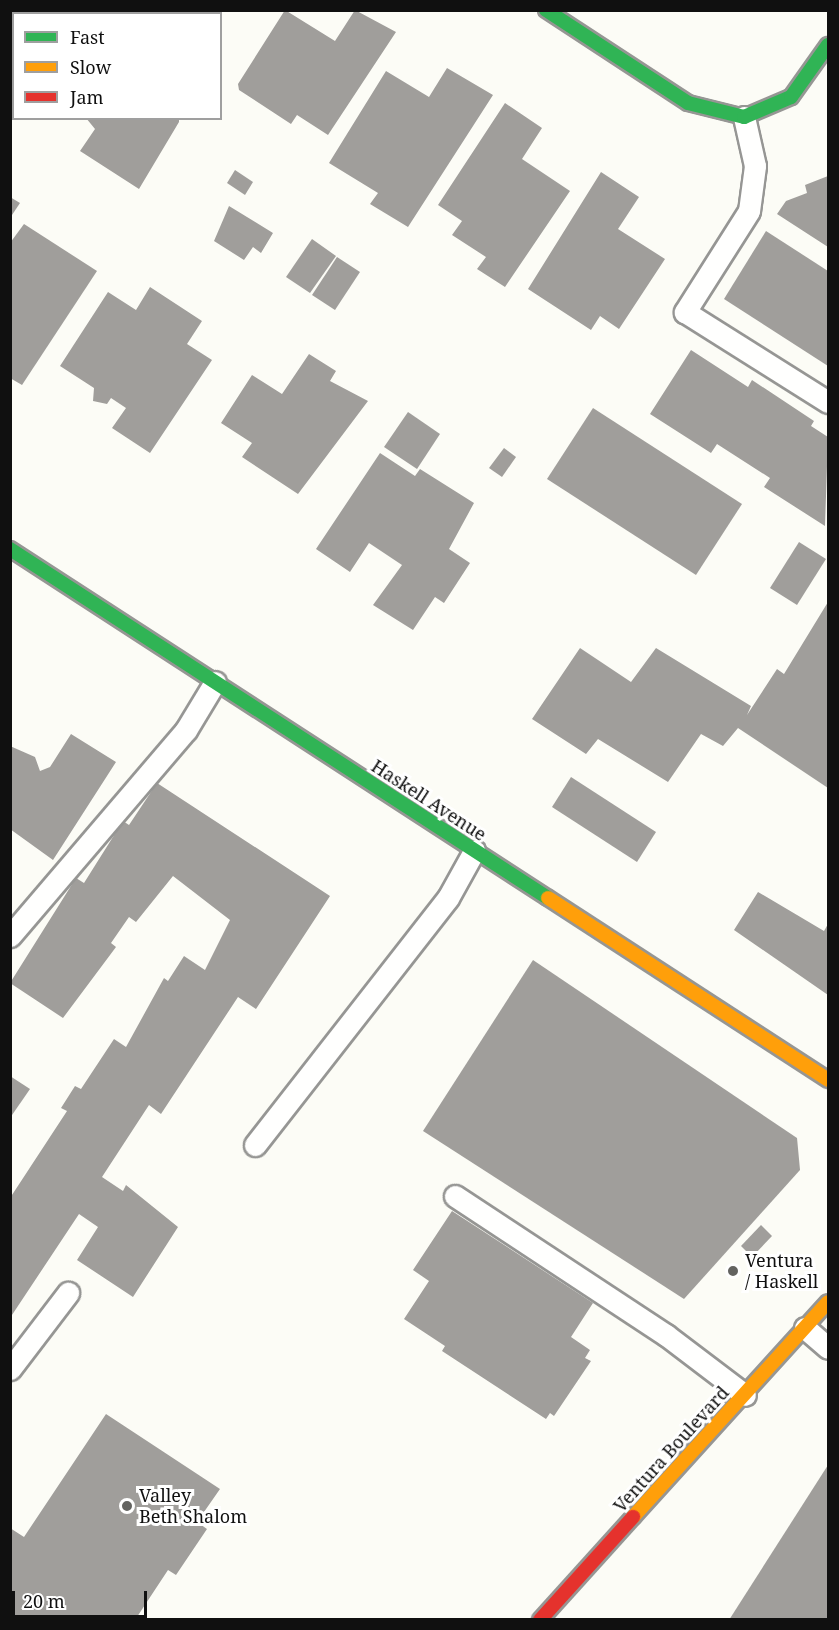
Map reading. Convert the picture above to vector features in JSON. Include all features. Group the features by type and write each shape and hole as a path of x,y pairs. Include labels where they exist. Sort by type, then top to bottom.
{"street":[{"path":"546,10 688,103 744,117 791,97 828,45"},
{"name":"Haskell Avenue","path":"10,549 828,1080"},
{"name":"Ventura Boulevard","path":"540,1620 828,1302"}],"lane":[{"path":"744,117 755,166 749,211 685,312 828,402"},
{"path":"10,936 186,729 215,682"},
{"path":"255,1145 448,898 474,851"},
{"path":"455,1196 666,1335 745,1395"},
{"path":"10,1369 68,1293"},
{"path":"805,1328 828,1348"}],"building":[{"path":"217,10 216,12 180,12"},
{"path":"285,10 335,41 355,10 396,32 328,135 297,115 291,124 239,90 238,84"},
{"path":"447,68 493,95 408,227 370,204 378,193 329,163 386,71 429,97"},
{"path":"505,103 542,128 522,159 570,191 505,287 477,269 486,257 452,235 462,221 438,205"},
{"path":"88,120 179,120 139,189 80,151 95,129"},
{"path":"235,170 253,182 245,195 227,183"},
{"path":"601,172 639,197 618,229 665,259 619,329 600,316 591,330 528,289"},
{"path":"828,176 828,247 777,214 786,201 807,193 805,185"},
{"path":"10,197 20,203 10,218"},
{"path":"229,206 273,233 261,253 253,247 244,260 214,241"},
{"path":"24,224 97,271 22,385 10,378 10,243"},
{"path":"766,231 828,271 828,366 724,299"},
{"path":"312,239 336,256 310,293 286,277"},
{"path":"337,257 360,272 335,310 312,295"},
{"path":"150,287 202,321 187,344 212,360 150,453 112,428 126,408 111,398 107,404 93,401 94,388 60,366 108,292 136,310"},
{"path":"691,350 748,387 752,380 814,421 811,426 828,437 825,526 764,487 770,478 717,444 711,453 650,414"},
{"path":"309,354 336,371 330,381 368,401 298,494 242,457 252,443 221,423 252,375 282,394"},
{"path":"593,408 742,504 696,575 547,479"},
{"path":"408,412 440,434 417,469 384,447"},
{"path":"504,448 516,457 502,477 489,468"},
{"path":"380,453 415,476 420,469 474,503 449,549 470,563 444,603 435,597 413,630 373,605 402,565 369,543 350,572 316,549"},
{"path":"799,542 826,559 797,605 770,588"},
{"path":"828,602 828,788 738,728 723,746 701,734 668,782 598,739 586,754 532,719 580,648 631,682 656,648 751,706 747,715 777,669 784,674"},
{"path":"71,734 116,762 53,860 10,829 10,746 35,757 40,771 50,767"},
{"path":"571,777 656,832 637,862 552,807"},
{"path":"157,783 330,896 256,1009 238,997 161,1114 149,1105 102,1177 123,1191 126,1185 178,1227 133,1297 77,1260 98,1227 79,1214 10,1318 10,1198 67,1111 61,1108 75,1086 81,1089 114,1039 126,1047 164,978 168,981 184,956 205,970 230,920 173,876 136,922 129,917 111,943 116,947 63,1018 10,983 76,878 84,883 123,821 129,825"},
{"path":"758,892 824,931 828,924 828,995 734,930"},
{"path":"533,960 797,1138 800,1170 684,1299 423,1131"},
{"path":"10,1076 30,1089 10,1118"},
{"path":"452,1211 593,1303 571,1337 590,1350 585,1358 591,1361 554,1416 550,1413 546,1419 442,1351 445,1346 404,1319 429,1281 413,1270"},
{"path":"761,1225 772,1236 752,1257 741,1246"},
{"name":"Valley Beth Shalom","path":"106,1414 220,1489 197,1522 207,1529 176,1575 168,1570 135,1620 10,1620 10,1528 24,1537"},
{"path":"828,1465 828,1620 729,1620"}],"traffic: fast":[{"path":"546,10 688,103 744,117 791,97 828,45"},
{"path":"10,549 548,898"}],"traffic: slow":[{"path":"548,898 828,1080"},
{"path":"633,1517 828,1302"}],"traffic: jam":[{"path":"540,1620 633,1517"}],"place":[{"name":"Ventura / Haskell","path":"733,1271"},
{"name":"Valley Beth Shalom","path":"127,1506"}]}
